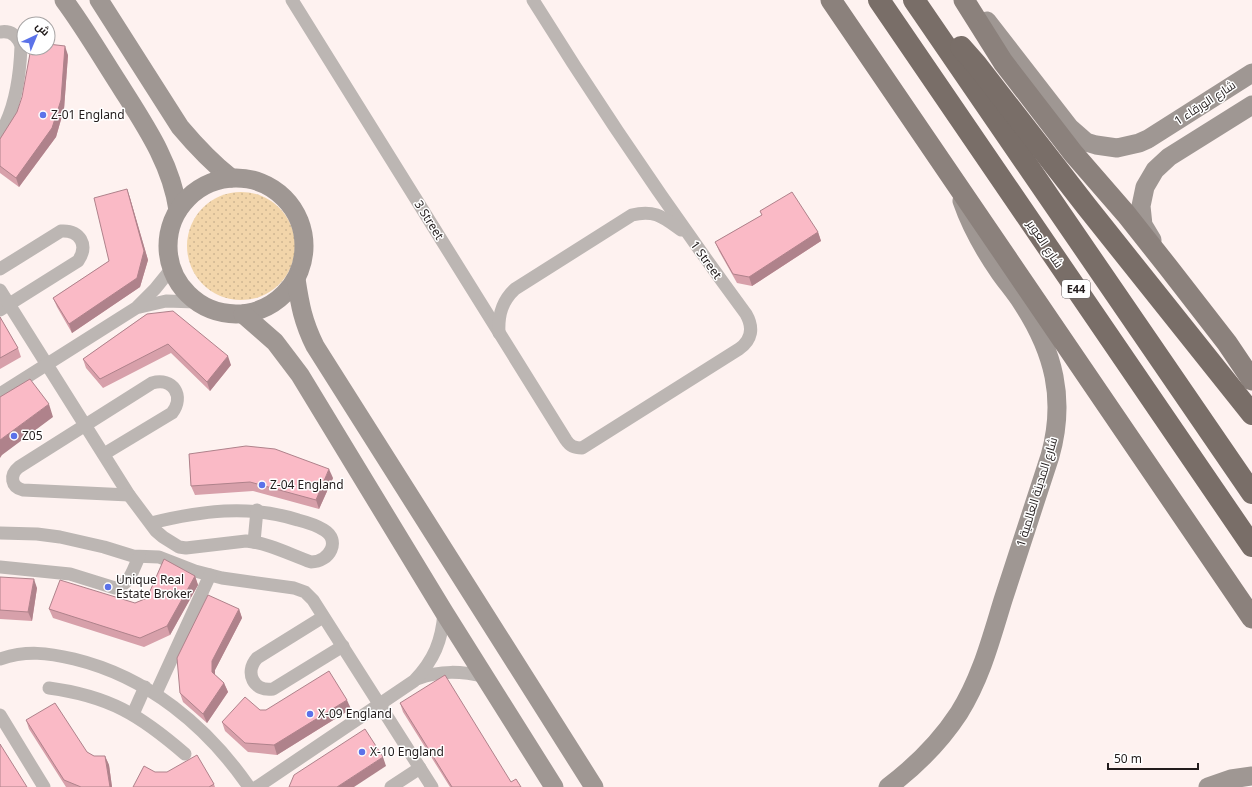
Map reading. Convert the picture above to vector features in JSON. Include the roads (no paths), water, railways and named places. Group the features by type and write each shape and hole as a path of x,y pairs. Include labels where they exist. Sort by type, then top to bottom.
{"highway":[{"name":"شارع العوير","path":"878,0 1252,546"},
{"path":"920,8 952,38 976,64 1091,212 1252,414"},
{"name":"E44","path":"920,8 1252,493"}],"main road":[{"path":"831,0 1252,618"},
{"path":"964,0 1003,62 1073,153 1126,214 1168,267 1227,343 1252,380"}],"street":[{"path":"64,0 79,20 156,142 171,178 178,210"},
{"path":"99,0 180,126 204,154 231,178"},
{"name":"3 Street","path":"292,0 566,440"},
{"name":"1 Street","path":"533,0 627,147 750,320 751,327 749,340 739,349 588,445 582,448 576,448 570,445 566,440"},
{"name":"شارع الورقاء 1","path":"970,0 1070,128 1086,142 1117,148 1138,143 1158,133 1252,73"},
{"path":"0,32 10,32 15,35 21,46 15,97 12,109 0,134"},
{"path":"1168,267 1143,225 1141,206 1142,196 1150,178 1158,167 1170,157 1252,105"},
{"path":"231,178 249,179 267,185 277,191 294,209 301,225 305,243 301,267 292,287 278,300 262,310 243,314 219,312 197,302 182,287 172,268 168,251 171,225 178,210 190,196 197,190 213,182 231,178"},
{"name":"شارع المدينة العالمية 1","path":"888,787 913,767 938,742 959,713 976,682 1050,456 1057,424 1058,407 1055,381 1045,349 1032,320 1022,303 982,246 967,215 956,182"},
{"path":"499,333 499,317 501,309 515,288 632,215 644,213 656,214 690,237"},
{"path":"0,269 61,231 72,232 77,235 82,243 83,251 78,261 5,308"},
{"path":"0,394 136,308 156,289 172,268"},
{"path":"296,279 302,316 315,346 594,787"},
{"path":"0,290 5,308 48,365 129,494 150,523 170,543 186,548 246,541 254,542 311,562 318,562 324,559 329,555 332,548 332,542 329,535 324,530 288,516 257,510 192,514 150,523"},
{"path":"136,308 146,304 166,300 197,302"},
{"path":"243,314 275,342 300,375 444,612 554,787"},
{"path":"104,454 172,413 178,402 175,389 165,382 152,383 15,470 13,474 12,482 19,489 23,490 129,494"},
{"path":"254,542 257,510"},
{"path":"0,533 38,534 82,541 139,557 159,557 210,575 300,589 309,596 343,646 432,787"},
{"path":"0,567 70,574 115,588 120,587 128,581 139,557"},
{"path":"133,714 150,690 210,575"},
{"path":"414,681 425,670 435,652 441,632 444,612"},
{"path":"323,617 257,658 251,671 253,681 260,687 269,690 273,689 343,646"},
{"path":"0,659 21,653 34,652 65,657 94,665 150,690 174,706 208,736 229,759 249,787"},
{"path":"257,787 414,681 431,674 445,672 472,674 486,677"},
{"path":"49,688 86,694 104,700 133,714 158,730 185,754"},
{"path":"0,715 44,787"},
{"path":"391,787 420,768"},
{"path":"1208,787 1231,779 1252,776"}],"place":[{"name":"Z-01 England","path":"43,115"},
{"name":"Z05","path":"14,436"},
{"name":"Z-04 England","path":"262,485"},
{"name":"Unique Real Estate Broker","path":"108,587"},
{"name":"X-09 England","path":"310,714"},
{"name":"X-10 England","path":"362,752"}]}
